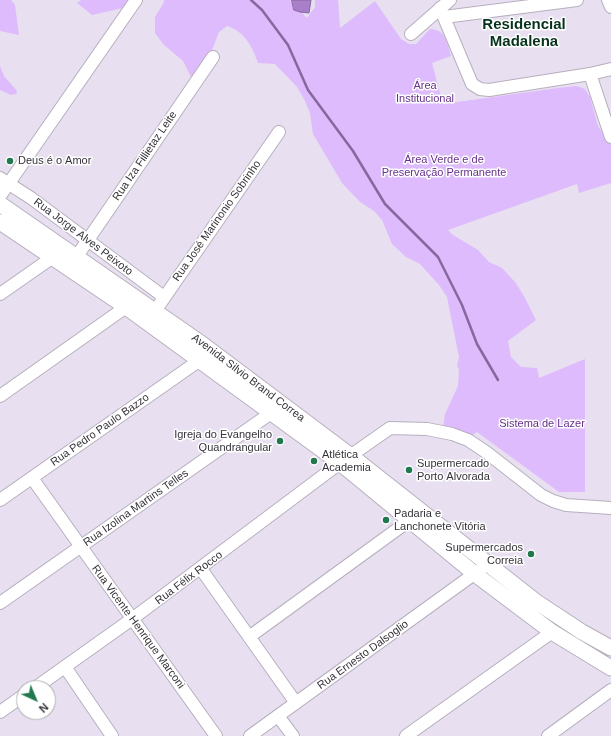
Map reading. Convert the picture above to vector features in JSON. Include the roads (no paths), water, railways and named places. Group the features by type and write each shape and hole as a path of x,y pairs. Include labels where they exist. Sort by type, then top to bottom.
{"main road":[{"name":"Avenida Silvio Brand Correa","path":"0,204 202,344 345,460 487,563 559,618 611,648"},
{"name":"Avenida Silvio Brand Correa","path":"0,222 126,307 271,413 345,460 410,520 475,574 552,632 611,668"}],"street":[{"path":"0,196 5,181 136,0"},
{"path":"411,34 442,13 450,0"},
{"path":"442,13 577,0"},
{"path":"608,0 611,7"},
{"path":"442,13 472,84 480,89 489,90 590,74 611,69"},
{"name":"Rua Iza Fillietaz Leite","path":"77,256 213,57"},
{"path":"590,74 611,137"},
{"name":"Rua José Marinonio Sobrinho","path":"154,310 279,132"},
{"name":"Rua Jorge Alves Peixoto","path":"5,181 88,240 164,297"},
{"path":"0,294 53,257"},
{"path":"0,396 126,307"},
{"name":"Rua Pedro Paulo Bazzo","path":"0,500 200,360"},
{"name":"Rua Izolina Martins Telles","path":"0,603 271,413"},
{"name":"Rua Félix Rocco","path":"46,680 201,569 345,460 390,428 427,429 452,434 468,440 486,452 541,495 553,501 566,505 611,508"},
{"name":"Rua Vicente Henrique Marconi","path":"32,478 216,736"},
{"path":"249,636 410,520"},
{"path":"475,574 487,563"},
{"path":"201,569 296,703"},
{"name":"Rua Ernesto Dalsoglio","path":"250,736 475,574"},
{"path":"406,736 552,632"},
{"path":"65,667 111,736"},
{"path":"548,736 611,690"},
{"path":"0,712 16,701"},
{"path":"278,716 293,736"}],"waterway":[{"path":"251,0 262,10 288,45 308,90 353,151 385,204 438,257 462,305 477,344 498,380"}],"place":[{"name":"Deus é o Amor","path":"10,161"},
{"name":"Igreja do Evangelho Quandrangular","path":"280,441"},
{"name":"Atlética Academia","path":"314,461"},
{"name":"Supermercado Porto Alvorada","path":"409,470"},
{"name":"Padaria e Lanchonete Vitória","path":"386,520"},
{"name":"Supermercados Correia","path":"531,554"}],"district":[{"name":"Residencial Madalena","path":"524,34"}],"park label":[{"name":"Área Institucional","path":"425,92"},
{"name":"Área Verde e de Preservação Permanente","path":"444,166"},
{"name":"Sistema de Lazer","path":"542,424"}]}
